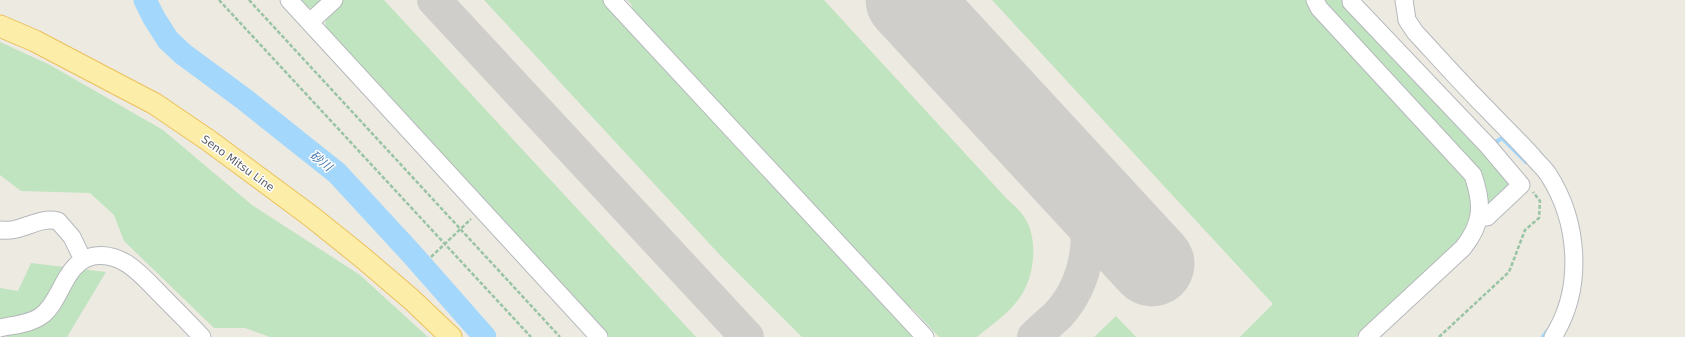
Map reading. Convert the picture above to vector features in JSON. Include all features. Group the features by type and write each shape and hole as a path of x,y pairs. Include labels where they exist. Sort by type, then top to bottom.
{"main road":[{"name":"Seno Mitsu Line","path":"0,26 35,41 154,104 208,140 312,217 363,258 411,299 451,337"}],"street":[{"path":"289,0 599,337"},
{"path":"310,22 334,0"},
{"path":"612,0 925,337"},
{"path":"1315,0 1319,8 1473,175 1479,191 1479,217 1472,237 1463,248 1367,337"},
{"path":"1353,0 1351,2 1488,146 1521,185 1487,217 1479,217"},
{"path":"1404,0 1407,20 1415,32 1488,110 1513,134 1547,173 1565,206 1574,256 1574,276 1566,310 1553,337"},
{"path":"1488,110 1481,118 1480,122 1481,127 1493,142 1488,146"},
{"path":"0,230 11,232 49,219 58,221 72,237 83,260"},
{"path":"0,328 26,323 41,316 52,304 69,274 83,260 103,254 112,255 124,261 142,276 202,337"}],"path":[{"path":"219,0 531,337"},
{"path":"249,0 560,337"},
{"path":"1439,337 1509,272 1525,230 1539,218 1540,201 1531,189"},
{"path":"431,257 482,209"}],"green space":[{"path":"296,0 327,0 313,8 303,7"},
{"path":"342,0 384,0 696,337 607,337 328,34 325,23 326,18 330,11"},
{"path":"484,0 604,0 917,337 802,337 719,254"},
{"path":"627,0 824,0 1007,199 1017,208 1028,223 1033,245 1033,257 1028,281 1018,300 1004,315 977,337 939,337 912,308 900,304 634,15 631,4"},
{"path":"992,0 1309,0 1461,172 1469,190 1472,205 1466,229 1461,239 1356,337 1240,337 1273,304"},
{"path":"1320,0 1347,0 1516,185 1485,214 1483,192"},
{"path":"0,42 50,65 163,130 252,205 360,275 428,337 270,337 245,328 214,328 124,241 114,215 90,193 21,191 0,175"},
{"path":"31,263 106,272 67,337 7,337 4,318 0,319 0,288 18,291"},
{"path":"1116,316 1136,337 1094,337"}],"waterway":[{"name":"砂川","path":"145,0 168,40 183,54 244,99 337,173 410,252 485,337"},
{"path":"1496,142 1502,138 1526,162"},
{"path":"1543,337 1548,330"}],"taxiway":[{"path":"434,0 747,337"},
{"path":"1034,337 1057,316 1068,302 1077,287 1083,271 1088,237 1084,202 1079,186"}],"runway":[{"path":"908,0 1152,264"}]}
